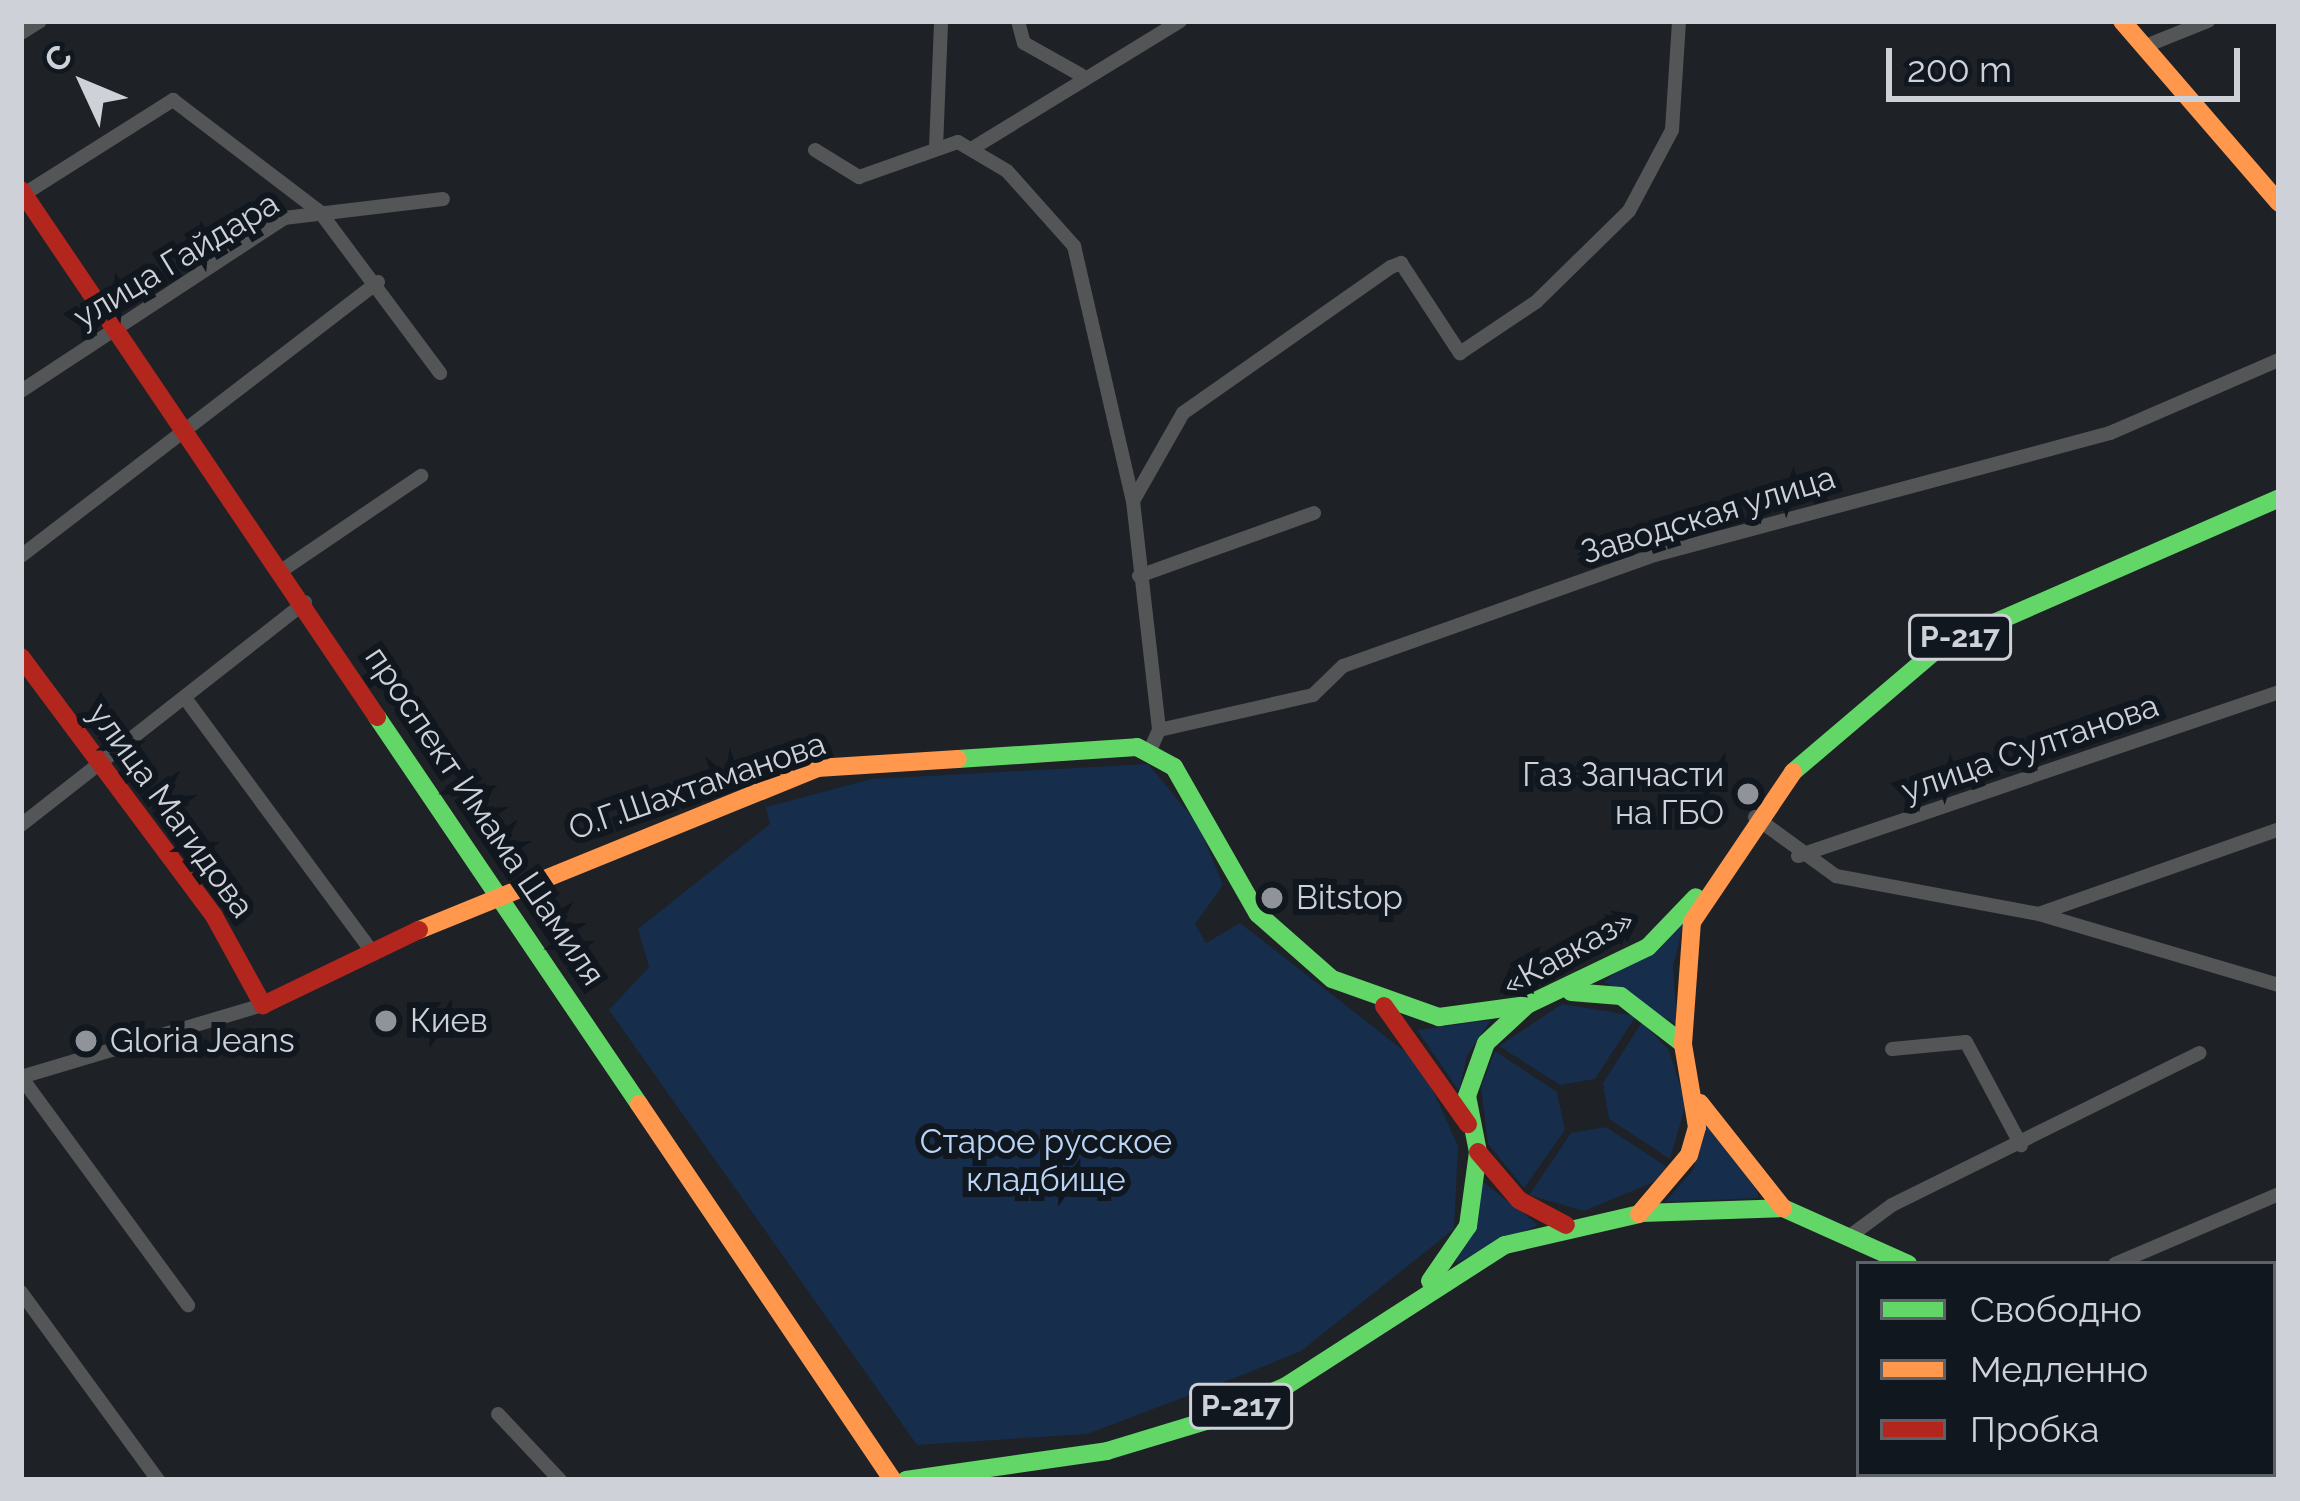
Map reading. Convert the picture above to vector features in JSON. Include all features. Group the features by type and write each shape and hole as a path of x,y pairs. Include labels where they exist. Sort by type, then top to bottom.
{"main road":[{"path":"2122,21 2173,72 2279,202"},
{"name":"проспект Имама Шамиля","path":"22,193 307,601 892,1480"},
{"name":"Р-217","path":"1783,1208 1700,1103 1683,1043 1685,946 1714,878 1755,817 1839,728 1941,646 2279,498"},
{"name":"улица Магидова","path":"21,657 214,916 263,1005"},
{"path":"1150,750 1205,811 1258,914 1292,950 1384,1006"},
{"name":"О.Г.Шахтаманова","path":"263,1005 498,893 817,768 1150,750"},
{"name":"«Кавказ»","path":"1468,1124 1486,1043 1528,1005 1566,992 1648,947 1714,878"},
{"name":"Р-217","path":"1566,992 1621,996 1683,1043"},
{"name":"Р-217","path":"1384,1006 1439,1017 1528,1005"},
{"name":"Р-217","path":"1384,1006 1468,1124 1478,1152 1520,1200 1566,1225"},
{"path":"1642,1213 1689,1155 1700,1103"},
{"name":"Р-217","path":"1424,1289 1468,1226 1478,1152"},
{"path":"1783,1208 1902,1261"},
{"name":"Р-217","path":"906,1480 1029,1472 1147,1439 1286,1386 1424,1289 1566,1225 1642,1213 1783,1208"}],"street":[{"path":"21,33 40,21"},
{"path":"936,148 941,21"},
{"path":"1018,21 1024,43 1082,75"},
{"path":"815,150 859,177 936,148 973,148 1082,75 1180,21"},
{"path":"1133,501 1183,413 1402,263 1460,353 1536,302 1629,212 1658,157 1682,96 1679,21"},
{"path":"2148,45 2208,21"},
{"path":"22,193 173,100 320,212 378,282 440,373"},
{"path":"973,148 1074,246 1133,501 1159,730 1150,750"},
{"name":"улица Гайдара","path":"21,391 113,326 284,218 443,199"},
{"path":"21,556 378,282"},
{"name":"Заводская улица","path":"1159,730 1313,694 1343,666 1655,555 2110,434 2279,360"},
{"path":"284,569 421,476"},
{"path":"1139,576 1314,513"},
{"path":"21,825 307,601"},
{"name":"улица Султанова","path":"1798,856 2279,692"},
{"path":"185,698 374,954"},
{"path":"1755,817 1798,856 1836,876 2039,914 2279,985"},
{"path":"2039,914 2279,829"},
{"path":"2254,978 2279,969"},
{"name":"О.Г.Шахтаманова","path":"21,1077 263,1005"},
{"path":"1892,1049 1966,1042 2021,1145"},
{"path":"1850,1236 2199,1053"},
{"path":"21,1077 188,1305"},
{"path":"2121,1261 2279,1195"},
{"path":"21,1292 158,1480"},
{"path":"498,1414 560,1480"}],"green space":[{"name":"Старое русское кладбище","path":"1148,764 1198,824 1223,885 1195,924 1206,943 1240,923 1421,1064 1458,1146 1454,1229 1301,1351 1240,1376 1087,1434 917,1445 609,1010 649,967 638,929 770,824 766,807 872,779"},
{"path":"1685,918 1673,966 1677,1025 1604,982"},
{"path":"1562,1004 1636,1016 1595,1079 1560,1085 1499,1046"},
{"path":"1491,1020 1467,1056 1459,1091 1417,1030"},
{"path":"1642,1022 1669,1050 1686,1104 1670,1159 1609,1119 1603,1083"},
{"path":"1495,1051 1557,1092 1565,1130 1524,1188 1488,1144 1481,1087"},
{"path":"1706,1124 1758,1198 1665,1202 1693,1170"},
{"path":"1606,1127 1667,1167 1654,1182 1584,1211 1529,1195 1571,1133"},
{"path":"1482,1181 1538,1225 1456,1263"}],"traffic: fast":[{"path":"1793,772 1941,646 2279,498"},
{"path":"377,717 639,1104"},
{"path":"958,759 1137,747 1174,767 1258,914 1332,979 1439,1017 1527,1005"},
{"path":"1430,1281 1468,1226 1478,1152 1467,1096 1486,1043 1527,1005 1648,947 1696,897"},
{"path":"1571,992 1621,996 1683,1044"},
{"path":"1642,1213 1783,1208 1901,1261"},
{"path":"906,1480 1107,1451 1206,1421 1286,1386 1505,1245 1639,1214"}],"traffic: slow":[{"path":"2122,21 2279,203"},
{"path":"419,930 817,768 958,759"},
{"path":"1639,1214 1689,1155 1697,1127 1683,1044 1692,922 1793,772"},
{"path":"1700,1103 1783,1208"},
{"path":"639,1104 893,1480"}],"traffic: jam":[{"path":"21,190 377,717"},
{"path":"21,657 214,916 263,1005 419,930"},
{"path":"1384,1006 1468,1124"},
{"path":"1478,1152 1519,1200 1566,1225"}],"place":[{"name":"Газ Запчасти на ГБО","path":"1748,794"},
{"name":"Bitstop","path":"1272,898"},
{"name":"Киев","path":"386,1021"},
{"name":"Gloria Jeans","path":"86,1041"}]}
